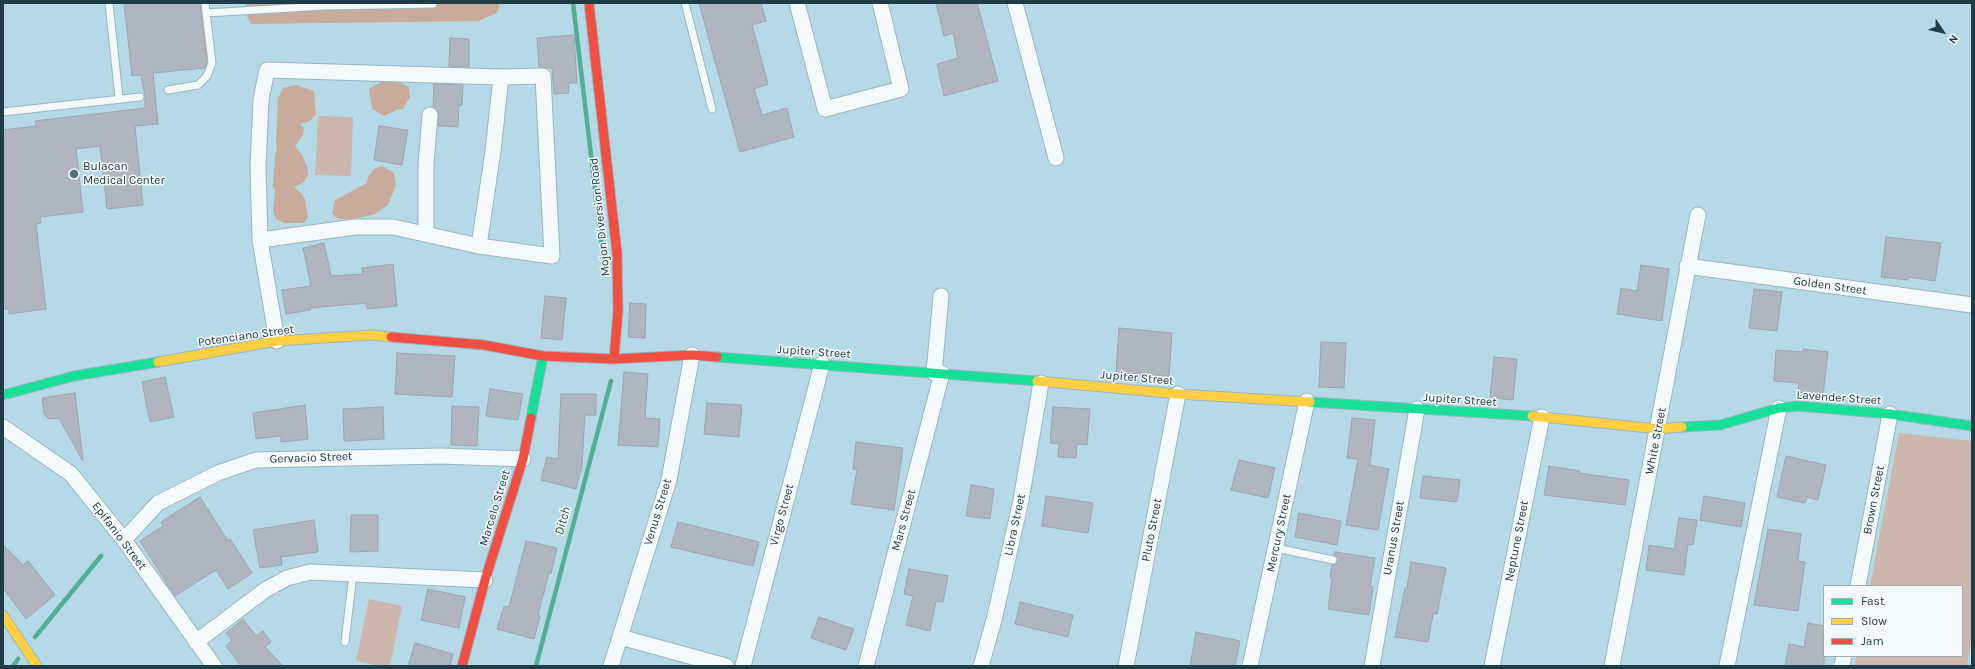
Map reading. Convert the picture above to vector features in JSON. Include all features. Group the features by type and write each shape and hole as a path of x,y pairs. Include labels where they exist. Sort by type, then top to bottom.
{"street":[{"name":"Mojon Diversion Road","path":"589,3 617,253 618,311 614,359"},
{"path":"797,3 825,109 901,89 880,3"},
{"path":"1015,3 1056,158"},
{"path":"260,240 355,227 393,227 426,233 479,246 552,256 543,76 501,77 267,70 261,100 258,166 260,240 277,341"},
{"path":"479,246 493,151 501,77"},
{"path":"426,233 426,164 430,115"},
{"name":"White Street","path":"1612,666 1658,429 1687,266 1698,215"},
{"name":"Golden Street","path":"1687,266 1972,305"},
{"name":"Mars Street","path":"866,666 938,373 941,296"},
{"name":"Potenciano Street","path":"3,395 74,376 277,341 372,335 484,345 543,356"},
{"name":"Jupiter Street","path":"614,359 692,355 938,373 1178,394 1542,417 1658,429"},
{"name":"Venus Street","path":"611,666 669,480 692,355"},
{"path":"543,356 614,359"},
{"name":"Marcelo Street","path":"462,666 485,580 523,459 543,356"},
{"name":"Virgo Street","path":"743,666 822,364"},
{"name":"Libra Street","path":"981,666 995,616 1021,500 1042,383"},
{"name":"Pluto Street","path":"1126,666 1178,394"},
{"name":"Mercury Street","path":"1250,666 1307,401"},
{"name":"Lavender Street","path":"1658,429 1720,425 1780,408 1798,406 1890,414 1972,426"},
{"path":"1727,666 1780,408"},
{"name":"Uranus Street","path":"1372,666 1417,409"},
{"name":"Brown Street","path":"1858,585 1890,414"},
{"name":"Neptune Street","path":"1492,666 1542,417"},
{"name":"Epifanio Street","path":"3,427 71,474 124,540 214,666"},
{"name":"Gervacio Street","path":"124,540 158,503 218,473 256,460 441,456 523,459"},
{"path":"196,642 265,590 287,578 310,572 386,574 421,579 485,580"},
{"path":"3,615 37,666"},
{"path":"620,637 726,666"}],"lane":[{"path":"109,3 119,98"},
{"path":"168,90 198,85 207,76 212,62 205,3"},
{"path":"685,3 712,109"},
{"path":"206,13 324,6 433,4"},
{"path":"3,112 119,98 140,97"},
{"path":"1276,548 1333,560"},
{"path":"345,642 353,573"}],"shaded area":[{"path":"247,3 500,3 497,13 478,21 251,24 245,12"},
{"path":"384,80 396,81 409,87 410,97 403,109 396,110 384,116 372,109 369,89"},
{"path":"296,85 314,91 316,114 310,121 300,124 304,128 303,135 295,146 302,155 307,166 308,175 303,183 294,187 305,199 308,218 303,223 284,223 276,219 273,211 275,190 273,187 275,156 277,150 278,98 283,88"},
{"path":"318,116 353,117 351,176 315,175"},
{"path":"382,166 394,173 396,185 388,205 375,214 354,219 339,219 332,214 335,200 367,183 368,177 374,169"},
{"path":"1899,433 1972,441 1972,636 1967,666 1855,666 1857,657 1963,657 1963,585 1870,585"},
{"path":"369,599 402,606 390,666 379,666 356,661"}],"building":[{"path":"124,3 200,3 207,62 205,68 153,73 158,124 135,126 143,205 107,209 100,146 76,149 83,212 40,217 41,223 36,224 46,309 9,314 9,309 3,309 3,130 36,126 35,121 145,108 145,96 141,75 132,76"},
{"path":"699,3 761,3 766,21 752,25 768,84 754,89 762,115 787,108 794,137 740,152"},
{"path":"936,3 977,3 998,81 944,96 937,64 958,58 953,33 944,36"},
{"path":"574,35 577,83 568,83 569,93 554,94 552,68 539,67 537,38"},
{"path":"450,38 469,39 469,67 449,66"},
{"path":"434,84 463,85 462,105 459,105 458,127 438,126 438,112 433,107"},
{"path":"379,126 408,130 402,165 374,160"},
{"path":"1886,237 1941,243 1935,281 1908,277 1908,280 1881,277"},
{"path":"324,243 331,276 363,274 362,268 393,264 397,306 367,309 366,303 310,308 311,310 286,314 282,290 311,286 303,248"},
{"path":"1641,265 1669,269 1662,321 1617,314 1621,288 1637,291"},
{"path":"1754,289 1782,292 1777,331 1749,328"},
{"path":"545,296 566,298 562,340 541,338"},
{"path":"630,303 646,304 645,338 628,337"},
{"path":"1119,328 1172,333 1169,376 1116,373"},
{"path":"1321,342 1346,343 1344,388 1319,387"},
{"path":"1803,349 1828,352 1823,395 1798,392 1799,383 1774,381 1776,350 1803,352"},
{"path":"397,353 455,356 452,397 395,394"},
{"path":"1494,357 1517,359 1513,400 1490,398"},
{"path":"624,372 648,374 645,418 660,419 658,447 618,445"},
{"path":"165,377 174,417 150,422 142,382"},
{"path":"490,389 523,394 518,420 486,416"},
{"path":"75,393 83,460 59,418 49,419 44,414 42,398"},
{"path":"561,394 596,394 596,415 585,415 582,465 576,489 541,480 547,457 558,459"},
{"path":"707,403 742,405 739,437 704,434"},
{"path":"305,405 308,439 281,442 281,436 256,439 253,413"},
{"path":"452,406 479,407 477,446 451,445"},
{"path":"383,407 384,439 344,441 343,409"},
{"path":"1053,407 1090,409 1087,445 1077,444 1076,458 1058,457 1059,444 1050,443"},
{"path":"1352,418 1375,420 1370,465 1389,469 1378,530 1346,525 1358,459 1347,458"},
{"path":"856,442 903,448 894,510 851,504 857,470 853,469"},
{"path":"1786,456 1826,465 1818,500 1807,497 1805,503 1777,497"},
{"path":"1239,460 1275,468 1268,498 1231,490"},
{"path":"1549,466 1580,471 1579,473 1629,480 1625,505 1544,495"},
{"path":"1423,476 1460,480 1457,502 1420,498"},
{"path":"971,485 994,489 990,519 966,516"},
{"path":"1046,496 1093,503 1088,533 1042,526"},
{"path":"1704,496 1745,503 1741,527 1700,520"},
{"path":"200,497 228,541 230,539 252,573 228,589 216,570 175,596 140,541 163,526 161,522"},
{"path":"1299,513 1341,521 1337,545 1295,537"},
{"path":"351,515 378,515 378,551 350,552"},
{"path":"1679,518 1697,520 1693,545 1688,544 1684,575 1646,570 1649,545 1674,549"},
{"path":"314,520 318,552 281,557 282,565 260,568 253,530"},
{"path":"678,522 759,542 753,566 671,547"},
{"path":"1768,529 1801,534 1798,561 1805,562 1798,611 1754,605"},
{"path":"526,541 557,548 551,574 549,573 538,615 540,616 534,639 497,629 504,606 509,607"},
{"path":"3,545 23,565 28,561 55,595 26,619 3,588"},
{"path":"1335,552 1375,558 1370,586 1373,587 1369,615 1328,609 1332,565 1336,564 1338,561 1334,555"},
{"path":"1411,562 1446,568 1437,614 1433,614 1428,642 1395,637 1405,588 1407,588"},
{"path":"909,569 948,576 943,602 936,601 930,631 906,625 913,596 904,594"},
{"path":"428,589 465,597 459,628 421,620"},
{"path":"1020,602 1073,615 1068,637 1015,624"},
{"path":"819,617 854,629 846,650 811,638"},
{"path":"243,619 256,636 263,631 271,642 265,647 283,666 241,666 226,646 232,640 226,633"},
{"path":"1808,623 1823,626 1824,666 1785,666 1789,644 1804,647"},
{"path":"1196,632 1240,641 1235,666 1190,666"},
{"path":"415,643 453,654 450,666 408,666"}],"waterway":[{"path":"573,3 604,265"},
{"name":"Ditch","path":"536,666 611,381"},
{"path":"35,637 101,556"},
{"path":"13,666 18,659"}],"traffic: fast":[{"path":"531,418 543,356"},
{"path":"717,357 1037,381"},
{"path":"3,395 74,376 158,362"},
{"path":"1310,402 1532,416"},
{"path":"1682,427 1720,425 1779,408 1798,406 1890,414 1972,426"}],"traffic: slow":[{"path":"158,362 277,341 372,335 391,337"},
{"path":"1037,381 1178,394 1310,402"},
{"path":"1532,416 1658,429 1682,427"},
{"path":"3,615 37,666"}],"traffic: jam":[{"path":"589,3 617,253 618,311 614,359"},
{"path":"391,337 484,345 543,356 614,359 692,355 717,357"},
{"path":"462,666 485,580 523,459 531,418"}],"place":[{"name":"Bulacan Medical Center","path":"74,174"}]}
